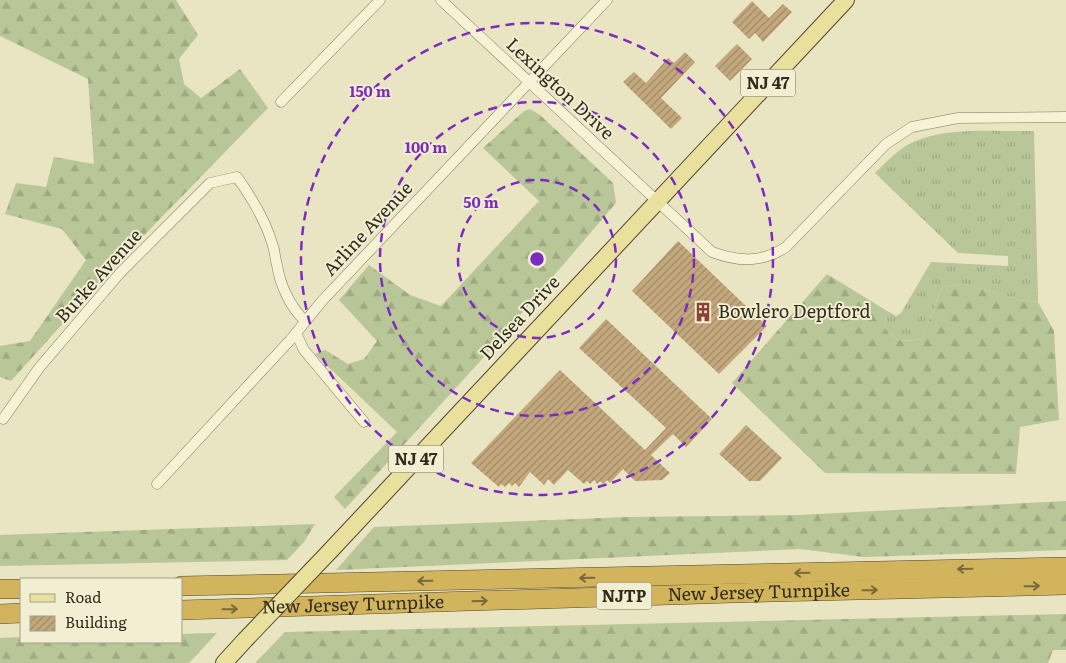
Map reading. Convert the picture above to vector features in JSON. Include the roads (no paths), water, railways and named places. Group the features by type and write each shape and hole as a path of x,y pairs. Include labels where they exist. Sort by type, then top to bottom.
{"highway":[{"name":"New Jersey Turnpike","path":"182,586 1066,567"},
{"name":"New Jersey Turnpike","path":"182,610 1066,585"},
{"path":"0,589 20,589"},
{"path":"0,614 20,613"}],"main road":[{"name":"Delsea Drive","path":"224,663 846,0"}],"street":[{"path":"281,102 380,0"},
{"name":"Lexington Drive","path":"441,0 712,252 731,259 749,261 775,255 786,247 886,144 912,127 958,118 1066,117"},
{"name":"Arline Avenue","path":"157,484 296,333 304,320 607,0"},
{"name":"Burke Avenue","path":"3,419 39,368 120,273 210,183 237,177 262,219 274,247 277,267 284,288 294,308 304,320"},
{"path":"296,333 304,350 364,422"}],"place":[{"name":"Bowlero Deptford","path":"703,312"}]}
